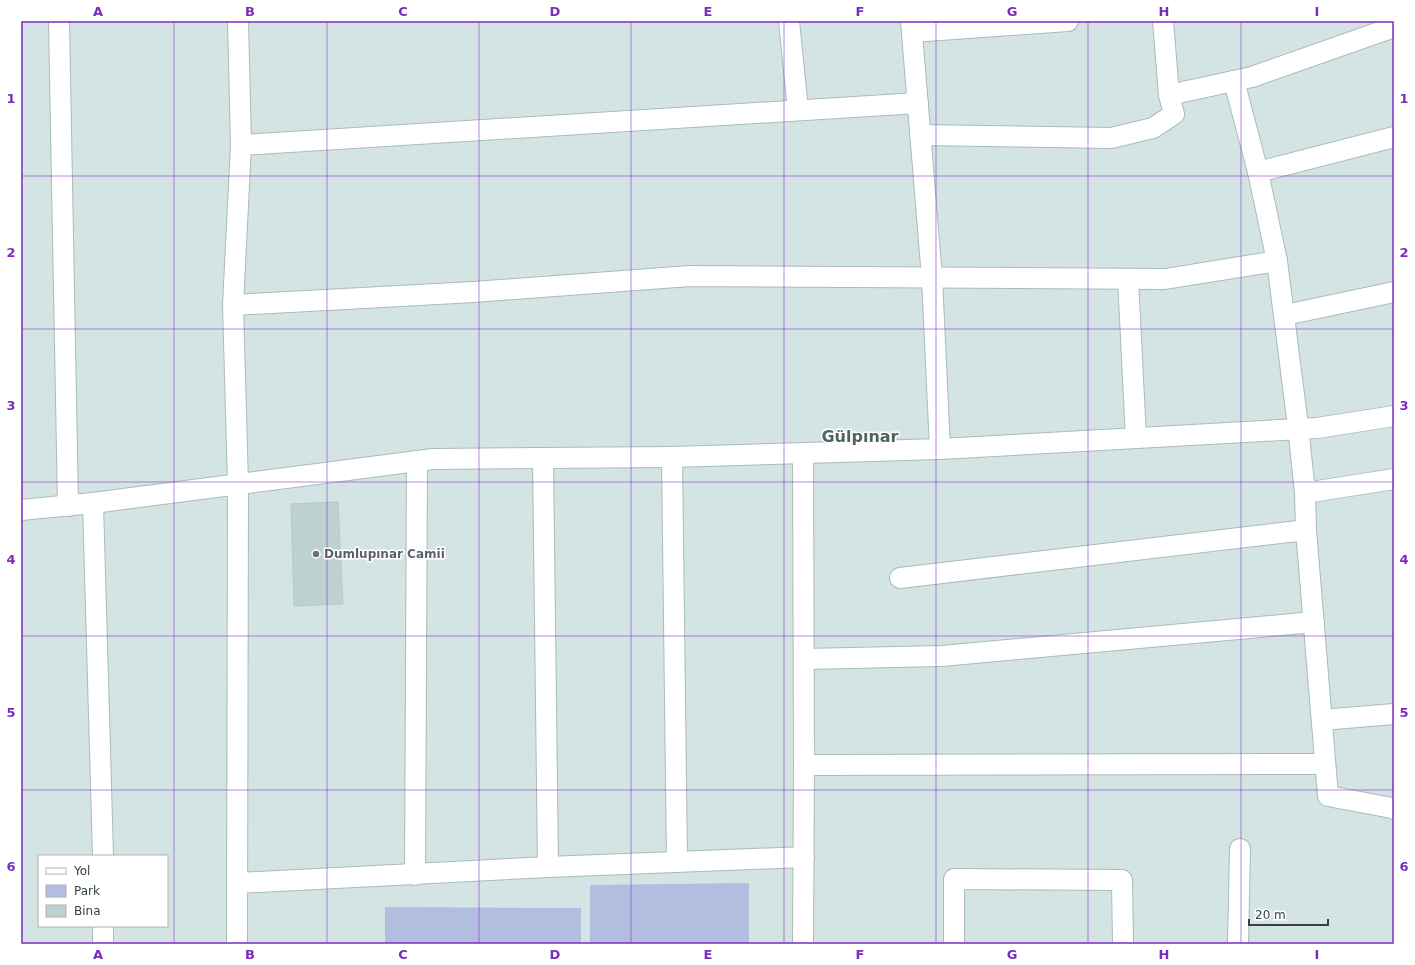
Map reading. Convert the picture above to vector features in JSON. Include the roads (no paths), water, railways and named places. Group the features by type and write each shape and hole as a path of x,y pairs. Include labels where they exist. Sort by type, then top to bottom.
{"street":[{"path":"59,21 68,506"},
{"path":"237,944 238,484 233,304 241,145 238,21"},
{"path":"790,21 798,110"},
{"path":"940,450 932,278 911,26 1068,21"},
{"path":"920,135 1111,138 1153,128 1174,114 1169,95 1163,21"},
{"path":"1169,95 1252,77 1394,27"},
{"path":"1234,81 1258,172 1277,261 1285,315 1305,493 1306,530 1328,796 1394,809"},
{"path":"241,145 798,110 918,104"},
{"path":"1258,172 1394,137"},
{"path":"233,304 474,292 690,276 1165,279 1277,261"},
{"path":"1128,279 1136,438"},
{"path":"1285,315 1394,292"},
{"path":"21,510 93,503 433,459 672,457 940,450 1317,428 1394,416"},
{"path":"803,454 803,944"},
{"path":"672,457 678,862"},
{"path":"543,458 548,867"},
{"path":"415,875 417,461"},
{"path":"1305,493 1394,479"},
{"path":"93,503 103,855"},
{"path":"900,578 1306,530"},
{"path":"804,659 942,656 1314,622"},
{"path":"1322,720 1394,714"},
{"path":"804,765 1325,764"},
{"path":"1238,944 1240,849"},
{"path":"238,883 548,867 804,857"},
{"path":"954,944 954,878 1122,880 1123,944"},
{"path":"103,927 103,944"}],"place":[{"name":"Dumlupınar Camii","path":"316,554"}],"district":[{"name":"Gülpınar","path":"860,436"}]}
